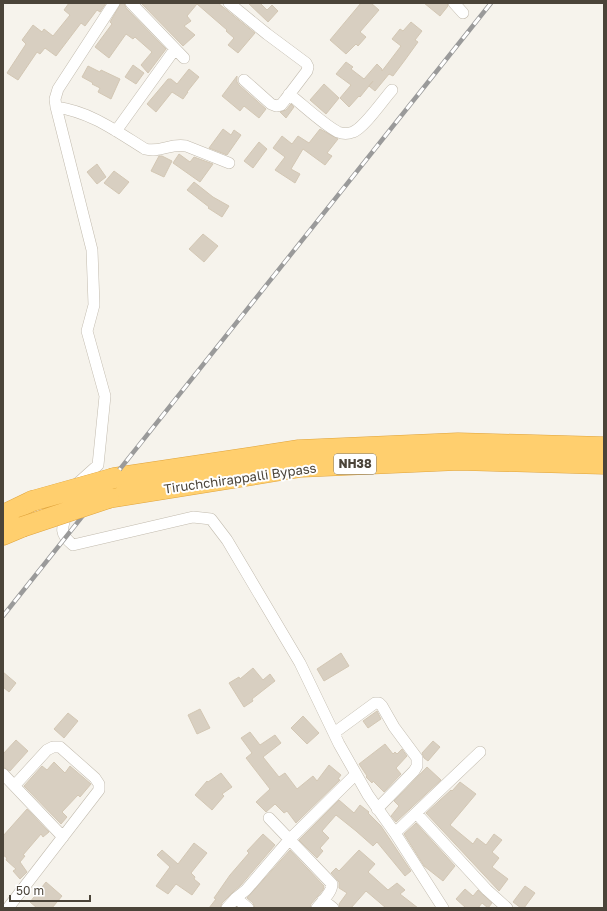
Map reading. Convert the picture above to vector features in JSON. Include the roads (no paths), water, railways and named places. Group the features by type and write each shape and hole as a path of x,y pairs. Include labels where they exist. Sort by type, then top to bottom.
{"highway":[{"name":"Tiruchchirappalli Bypass","path":"3,515 32,501 114,478 299,450 458,443 604,447"},
{"name":"Tiruchchirappalli Bypass","path":"3,535 22,527 109,498 301,467 459,460 604,464"}],"street":[{"path":"114,3 58,89 55,99 92,250 94,305 87,331 105,396 98,465 78,483 62,527 65,539 73,545 193,517 210,519 227,540 300,663 334,733 368,795 444,908"},
{"path":"131,3 184,58"},
{"path":"229,3 306,63 308,67 307,71 281,105 276,106 271,104 244,80"},
{"path":"454,3 463,13"},
{"path":"116,131 175,49"},
{"path":"290,94 338,132 346,134 354,132 362,125 392,90"},
{"path":"56,107 70,109 86,114 145,149 152,151 171,146 186,146 229,163"},
{"path":"334,733 375,703 379,703 394,727 417,758 417,766 414,771 377,809"},
{"path":"3,904 7,908 99,790 99,784 95,778 60,748 53,747 47,750 14,785"},
{"path":"395,833 480,752"},
{"path":"3,774 63,837"},
{"path":"227,908 246,890 289,840 356,774"},
{"path":"416,813 487,890 507,908"},
{"path":"269,818 332,884 330,892 320,904 333,908"},
{"path":"236,898 248,908"}],"railway":[{"path":"3,616 491,3"}]}
